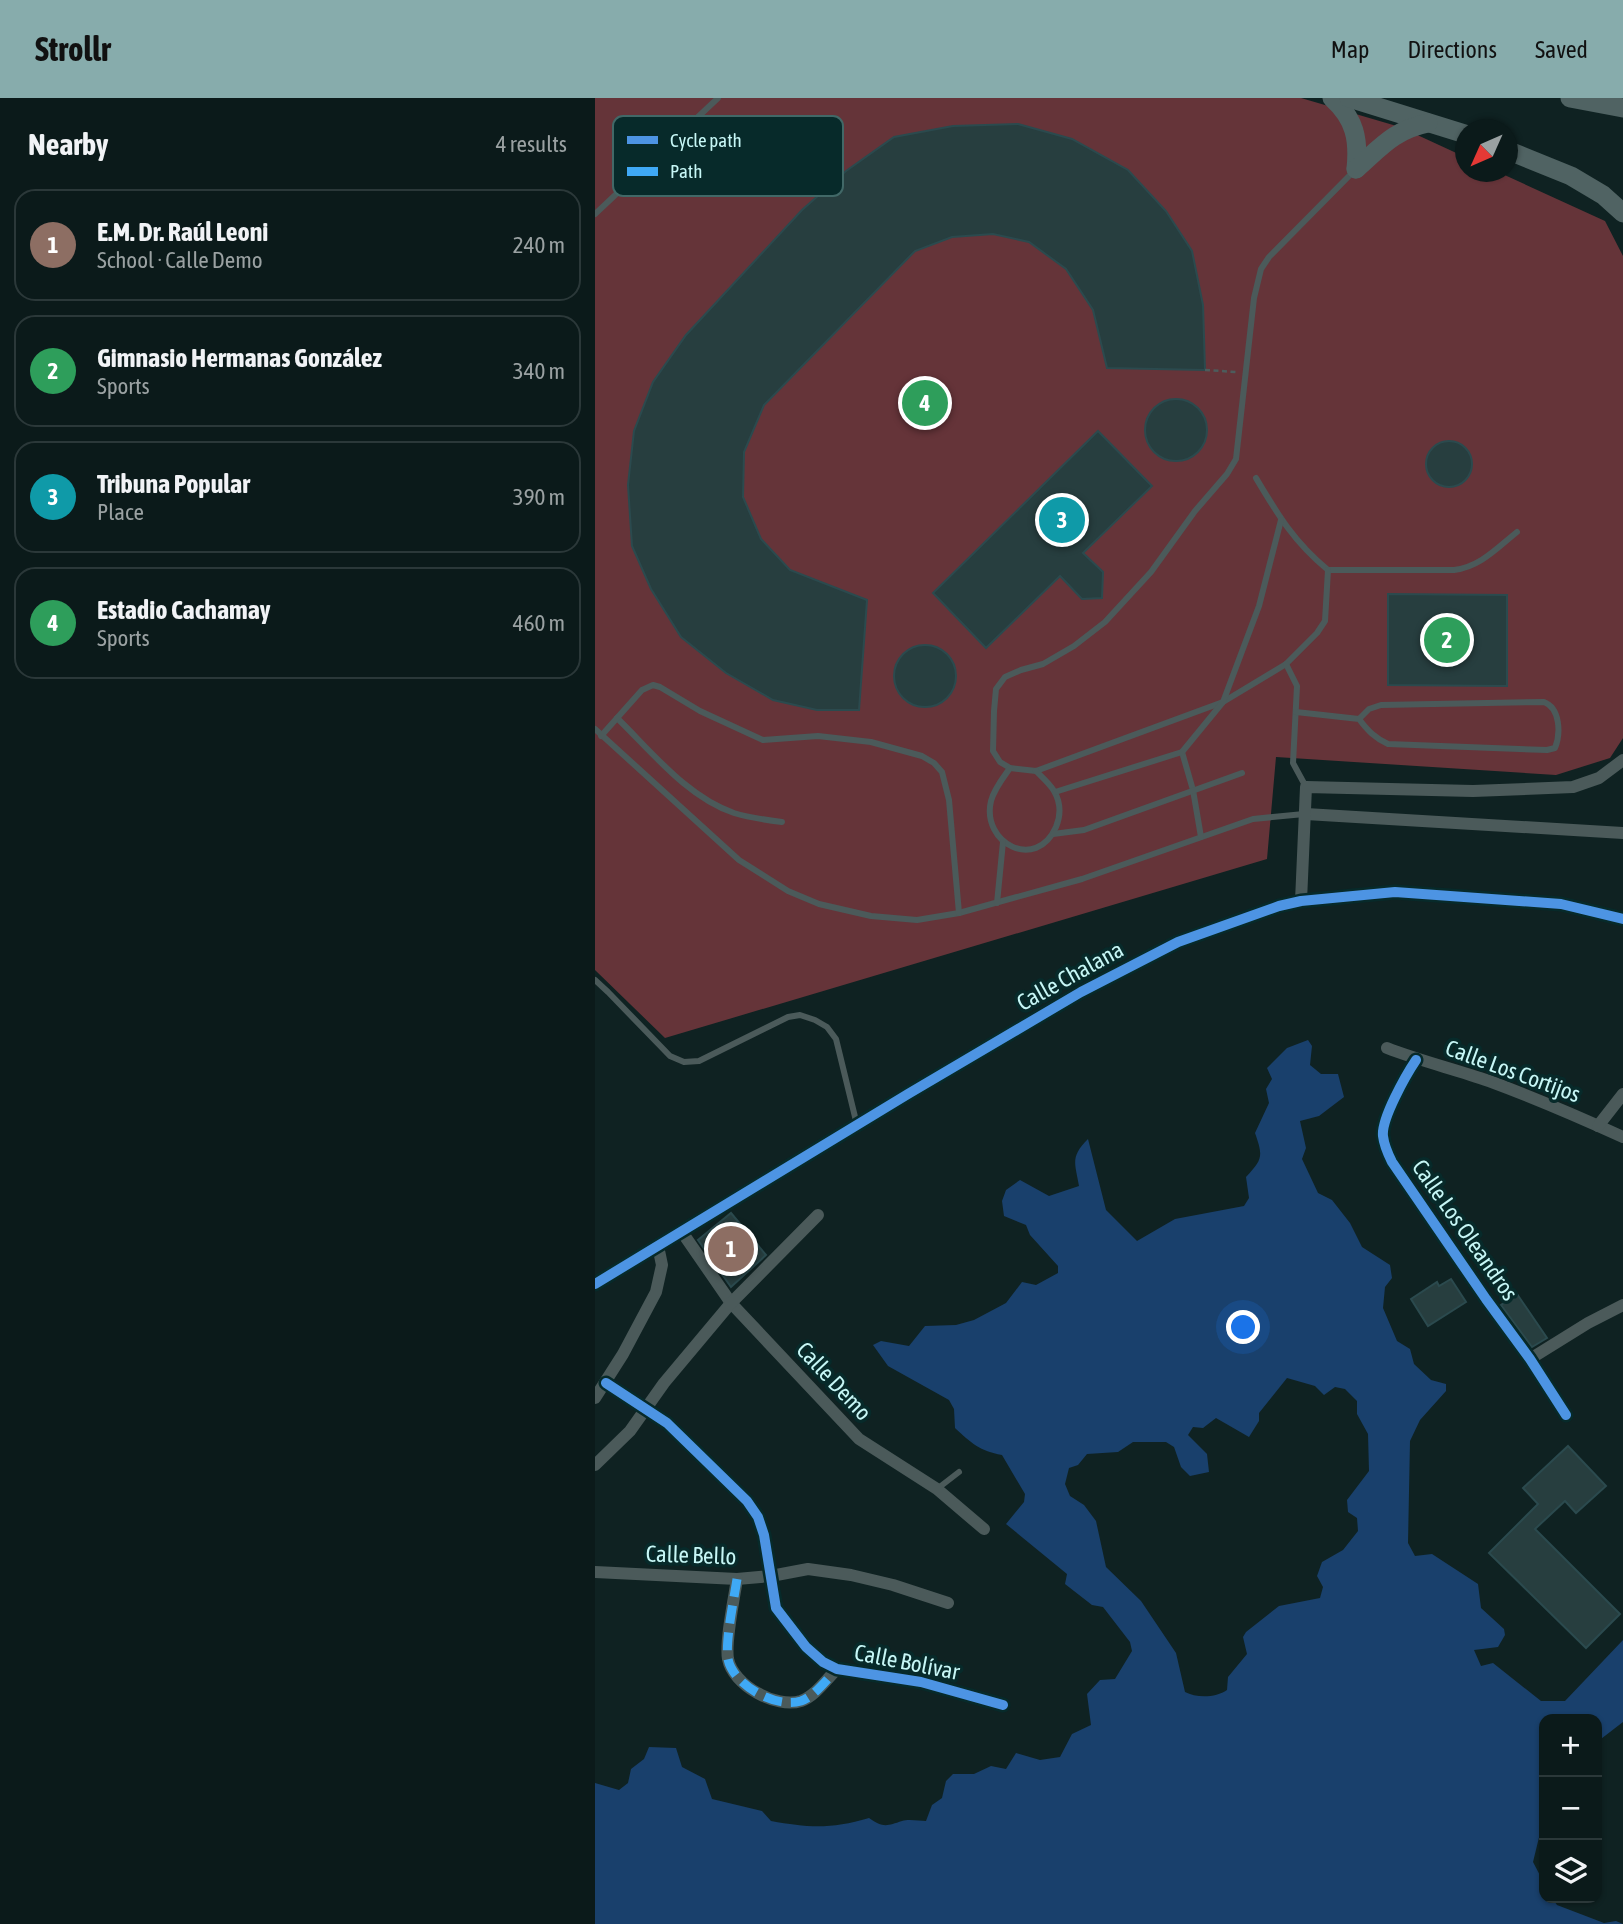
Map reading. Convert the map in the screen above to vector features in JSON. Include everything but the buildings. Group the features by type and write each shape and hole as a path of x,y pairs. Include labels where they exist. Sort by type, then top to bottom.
{"main road":[{"path":"1332,98 1355,130 1358,148 1356,169"},
{"path":"1349,98 1455,131"},
{"path":"1570,98 1623,108"},
{"path":"1356,169 1394,135 1410,127 1429,123"},
{"path":"1518,154 1571,176 1603,195 1623,213"}],"street":[{"path":"1301,901 1306,787 1473,791 1573,787 1599,778 1623,760"},
{"path":"1306,814 1623,833"},
{"name":"Calle Chalana","path":"595,1284 1081,992 1178,942 1279,906 1301,901 1395,891 1561,904 1623,919"},
{"name":"Calle Los Cortijos","path":"1387,1048 1416,1060 1488,1081 1623,1137"},
{"name":"Calle Los Oleandros","path":"1416,1060 1385,1121 1382,1134 1386,1149 1392,1162 1566,1415"},
{"path":"1598,1126 1623,1094"},
{"path":"595,1465 630,1431 664,1383 731,1303 818,1215"},
{"name":"Calle Demo","path":"682,1231 731,1303 859,1439 937,1489 984,1529"},
{"path":"595,1398 656,1292 662,1265 658,1246"},
{"path":"1530,1359 1623,1305"},
{"name":"Calle Bolívar","path":"606,1383 667,1423 747,1501 758,1517 764,1535 776,1608 806,1647 823,1662 837,1670 921,1682 1003,1705"},
{"name":"Calle Bello","path":"595,1572 737,1579 808,1569 851,1575 948,1602"},
{"path":"737,1579 728,1658 733,1672 744,1685 762,1696 787,1703 800,1701 812,1695 837,1670"}],"lane":[{"path":"699,116 718,98"},
{"path":"1328,570 1325,621 1317,633 1286,664 1223,702 1036,771 1010,768 1000,762 993,751 996,689 1005,677 1043,664 1074,646 1105,622 1151,572 1195,511 1227,474 1236,459 1254,298 1261,269 1269,257 1356,169"},
{"path":"595,214 614,196"},
{"path":"1256,478 1296,541 1328,570 1467,568 1478,563 1517,532"},
{"path":"1055,792 1182,752 1223,702 1259,606 1281,520"},
{"path":"1286,664 1297,686 1293,762 1306,787"},
{"path":"601,736 642,690 653,685 700,711 763,740 818,736 871,742 922,756 942,772 947,791 959,913"},
{"path":"1296,712 1359,719 1377,739 1388,744 1547,750 1555,748 1558,740 1556,712 1552,705 1544,702 1381,705 1369,709 1359,719"},
{"path":"617,718 694,791 714,804 734,813 782,822"},
{"path":"595,729 739,860 787,891 819,904 871,916 917,920 959,913 1082,879 1253,819 1306,814"},
{"path":"1182,752 1193,790 1201,836"},
{"path":"1010,768 996,788 990,815 1003,842 1025,851 1040,847 1053,834 1061,815 1055,792 1036,771"},
{"path":"1053,834 1084,830 1242,773"},
{"path":"997,903 1003,842"},
{"path":"595,980 670,1056 684,1062 699,1061 788,1017 800,1015 815,1020 827,1027 836,1038 856,1125"},
{"path":"937,1489 959,1472"}],"path":[{"path":"1205,370 1246,373"}],"shaded area":[{"path":"595,98 1301,98 1400,127 1455,152 1455,182 1518,181 1605,221 1623,256 1623,738 1610,758 1556,775 1276,757 1267,859 665,1038 595,970"}],"water":[{"path":"1308,1040 1312,1046 1310,1065 1321,1074 1338,1074 1344,1097 1319,1116 1300,1121 1306,1148 1302,1159 1318,1193 1332,1200 1350,1223 1362,1247 1390,1265 1392,1278 1385,1287 1383,1308 1397,1341 1410,1349 1414,1364 1431,1380 1446,1384 1446,1391 1420,1420 1410,1441 1408,1543 1415,1556 1432,1554 1478,1584 1481,1608 1504,1629 1505,1635 1498,1647 1474,1650 1481,1666 1493,1663 1541,1701 1565,1701 1623,1640 1623,1722 1602,1738 1602,1714 1539,1714 1539,1837 1533,1862 1539,1873 1539,1903 1556,1903 1604,1923 1616,1921 1623,1924 595,1924 595,1783 619,1790 628,1783 631,1769 644,1759 649,1747 676,1748 682,1767 705,1779 712,1799 762,1811 771,1821 820,1826 869,1818 885,1825 905,1820 926,1821 932,1805 942,1798 946,1781 953,1774 974,1774 991,1766 1006,1769 1016,1753 1040,1760 1060,1757 1072,1734 1091,1725 1087,1694 1100,1680 1115,1679 1132,1651 1130,1642 1103,1607 1092,1605 1065,1584 1067,1574 1006,1524 1024,1502 1025,1494 1002,1455 982,1449 966,1438 955,1428 954,1409 949,1400 888,1366 873,1345 881,1341 909,1346 925,1326 956,1325 974,1320 1006,1303 1022,1282 1036,1285 1058,1273 1058,1266 1030,1235 1026,1225 1004,1216 1002,1201 1006,1190 1020,1180 1049,1196 1079,1186 1076,1156 1088,1139 1106,1210 1137,1241 1175,1219 1244,1206 1249,1198 1246,1177 1260,1157 1255,1133 1269,1103 1266,1089 1272,1079 1267,1068 1287,1048","holes":["1287,1378 1315,1386 1324,1395 1335,1387 1345,1389 1357,1401 1357,1414 1368,1434 1369,1471 1347,1500 1348,1512 1357,1518 1358,1531 1343,1550 1322,1562 1317,1576 1323,1587 1320,1598 1279,1606 1246,1632 1243,1637 1247,1654 1228,1677 1227,1690 1212,1696 1185,1692 1176,1653 1141,1601 1106,1567 1096,1521 1084,1505 1070,1496 1065,1484 1069,1468 1078,1465 1087,1454 1118,1452 1133,1442 1166,1442 1174,1447 1181,1467 1190,1476 1209,1472 1207,1454 1188,1435 1193,1427 1203,1428 1216,1418 1249,1437 1259,1421 1259,1413"]}],"marked path":[{"path":"737,1579 727,1651 732,1669 738,1678 757,1693 791,1703 806,1699 816,1692 837,1669"}],"cycle path":[{"path":"595,1284 1081,992 1178,942 1279,906 1301,901 1395,892 1561,904 1623,919"},
{"path":"1416,1060 1390,1108 1383,1128 1388,1153 1566,1415"},
{"path":"606,1383 667,1423 747,1501 758,1517 764,1535 776,1608 806,1647 823,1662 837,1669 921,1682 1003,1705"}],"place":[{"name":"Estadio Cachamay","path":"925,403"},
{"name":"Tribuna Popular","path":"1062,520"},
{"name":"Gimnasio Hermanas González","path":"1447,640"},
{"name":"E.M. Dr. Raúl Leoni","path":"731,1249"}]}
